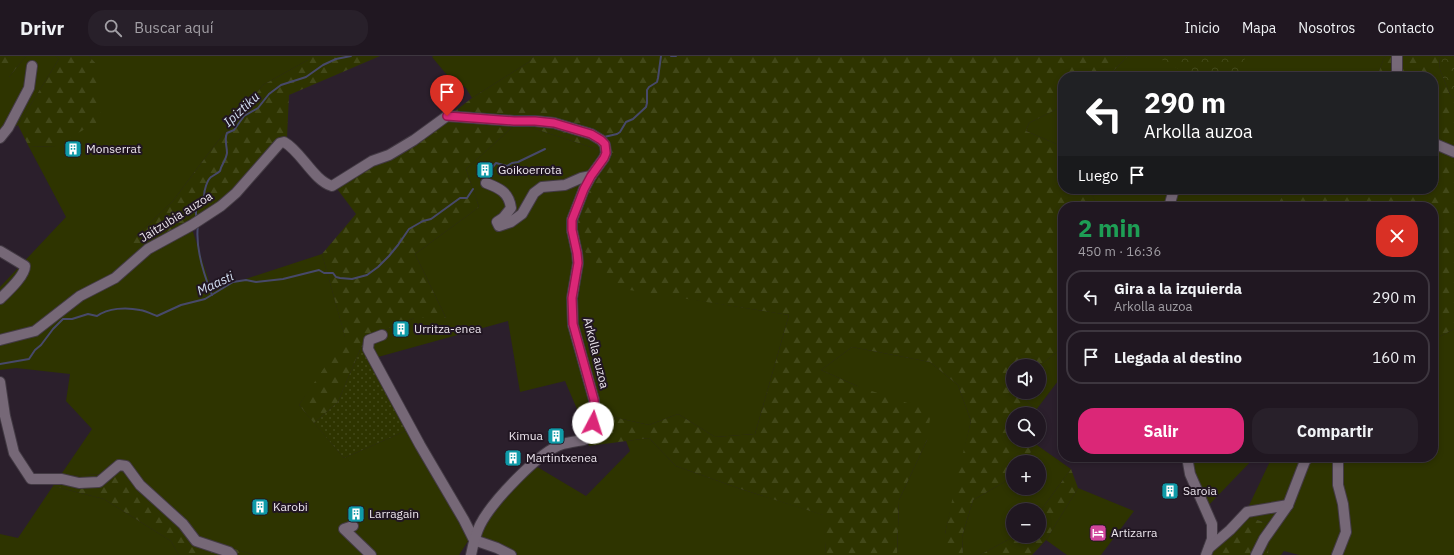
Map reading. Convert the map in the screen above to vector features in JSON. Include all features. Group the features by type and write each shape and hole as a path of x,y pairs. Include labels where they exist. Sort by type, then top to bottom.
{"street":[{"path":"1397,56 1397,72"},
{"path":"0,138 8,128 29,88 32,66"},
{"name":"Arkolla auzoa","path":"447,116 554,123 591,134 605,144 606,153 591,176 572,220 572,230 578,263 572,298 573,324 594,400 595,412 593,423 584,440 562,444 545,453 492,505 480,525 474,540 471,555"},
{"name":"Jaitzubia auzoa","path":"0,340 35,331 80,296 115,278 148,249 192,225 221,206 236,193 280,143 284,142 289,144 327,185 332,186 372,161 388,155 414,140 447,116"},
{"path":"1438,145 1454,152"},
{"path":"486,183 499,188 510,200 510,208 503,218 497,222 499,226 511,222 522,214 534,193 542,187 565,185 581,178 591,176"},
{"path":"0,251 25,266 25,270 19,279 0,299"},
{"path":"382,335 369,340 368,349 474,540 511,555"},
{"path":"0,382 5,416 14,453 31,478 62,479 79,483 99,482 119,464 126,466 140,485 183,524 196,541 229,552 232,555"},
{"path":"1188,462 1190,474 1212,524 1212,539 1207,552"},
{"path":"1256,555 1264,539 1288,505 1306,462"},
{"path":"1337,555 1346,532 1343,504 1338,485 1338,462"},
{"path":"1207,552 1247,512 1288,505"},
{"path":"353,526 344,529 371,555"}],"green space":[{"path":"0,56 26,56 9,77 0,77"},
{"path":"26,56 56,56 59,59 18,125 2,133 0,129 0,77 9,77"},
{"path":"56,56 89,56 98,66 101,120 55,146 29,147 18,125 59,59"},
{"path":"89,56 308,56 308,60 263,85 211,150 173,201 134,238 191,226 212,290 322,254 346,340 299,405 344,458 412,428 472,535 459,555 254,555 202,539 121,471 108,474 60,476 92,429 66,401 70,374 16,368 0,370 0,287 66,217 29,147 55,146 98,67"},
{"path":"308,56 380,56 289,95 287,138 228,208 191,226 150,251 132,248 134,238 173,201 211,150 263,85 308,60"},
{"path":"534,56 529,62 472,98 466,88 447,75 432,57"},
{"path":"534,56 1128,56 1112,72 1058,72 1058,108 1029,123 1026,131 1058,145 1058,194 1092,194 1095,202 1058,202 1058,351 1046,360 1046,359 1006,359 1006,399 1025,399 1033,407 1006,407 1006,447 1032,447 1030,455 1006,455 1006,481 973,500 962,537 963,555 945,555 945,534 971,421 958,385 930,362 852,347 821,370 857,386 931,411 927,440 899,500 897,555 826,555 823,515 741,489 676,466 649,438 589,446 577,409 649,425 678,414 715,437 755,434 789,315 623,289 566,233 600,150 517,123 466,169 479,207 415,254 446,318 414,318 365,338 338,402 314,423 299,405 345,337 322,254 356,214 335,186 372,164 404,150 472,98 529,62"},
{"path":"1128,56 1386,56 1379,72 1112,72"},
{"path":"1155,56 1246,56 1239,72 1184,72"},
{"path":"1386,56 1439,56 1440,70 1451,97 1454,98 1454,329 1438,337 1438,202 1279,202 1284,194 1438,194 1438,72 1379,72"},
{"path":"1439,56 1454,56 1454,98 1451,97 1440,70"},
{"path":"1058,108 1058,145 1026,131 1029,123"},
{"path":"517,123 600,150 566,233 623,288 789,315 755,434 715,437 678,414 649,425 577,409 565,381 520,392 508,321 378,357 365,338 414,318 446,318 415,254 479,207 466,169"},
{"path":"1092,194 1284,194 1279,202 1095,202"},
{"path":"1454,329 1454,555 1299,555 1284,551 1281,555 1268,555 1270,524 1244,516 1270,462 1438,462 1438,337"},
{"path":"365,338 378,357 412,428 344,458 314,423 338,402"},
{"path":"852,347 930,362 958,385 971,421 945,534 945,555 897,555 899,500 927,440 857,386 821,370"},
{"path":"1058,351 1058,381 1046,397 1046,360"},
{"path":"1025,399 1044,399 1038,407 1033,407"},
{"path":"649,438 676,466 741,489 824,515 826,555 517,555 517,553 472,535 534,465 586,496 630,451 626,441"},
{"path":"1033,447 1040,447 1058,460 1058,462 1061,462 1071,469 1046,503 1006,503 1006,541 980,555 963,555 962,537 973,500 1006,481 1006,495 1046,495 1046,455 1030,455"},
{"path":"1191,462 1250,462 1205,509"},
{"path":"1071,469 1078,488 1046,540 1046,503"},
{"path":"121,471 202,539 254,555 179,555 171,541 104,499 53,486 60,476 108,474"},
{"path":"53,486 104,499 171,541 179,555 0,555 0,534 18,538"},
{"path":"1078,488 1134,511 1101,555 1067,555 1046,540"},
{"path":"1244,516 1270,524 1268,555 1205,555"},
{"path":"1006,541 1006,543 1043,543 1032,555 980,555"}],"waterway":[{"name":"Ipiztiku","path":"196,217 196,208 204,196 208,181 220,171 226,158 227,133 234,130 244,116 258,108 269,94 281,85 306,77 323,65 336,59 351,56"},
{"name":"Maasti","path":"604,137 620,132 626,122 633,119 646,107 647,90 657,82 661,56"},
{"name":"Maasti","path":"671,56 676,56"},
{"name":"Maasti","path":"491,169 496,163 507,166 545,149"},
{"name":"Maasti","path":"0,364 29,359 35,350 63,319 72,319 88,314 97,316 106,311 123,308 142,310 157,316 181,305 205,299 233,282 246,280 256,282 283,279 319,270 324,273 333,273 336,277 340,278 352,279 367,275 389,256 409,229 423,221 431,219 460,198 467,198 473,189"},
{"name":"Ipiztiku","path":"198,225 197,234 199,252 203,270 212,295"}],"place":[{"name":"Monserrat","path":"73,149"},
{"name":"Goikoerrota","path":"485,170"},
{"name":"Urritza-enea","path":"401,329"},
{"name":"Kimua","path":"556,436"},
{"name":"Martintxenea","path":"513,458"},
{"name":"Saroia","path":"1170,491"},
{"name":"Karobi","path":"260,507"},
{"name":"Larragain","path":"356,514"},
{"name":"Artizarra","path":"1098,533"}],"route":[{"path":"447,116 554,123 591,134 605,144 606,153 604,158 584,189 572,220 572,230 578,263 572,298 573,324 594,400 595,412 593,423"}]}
